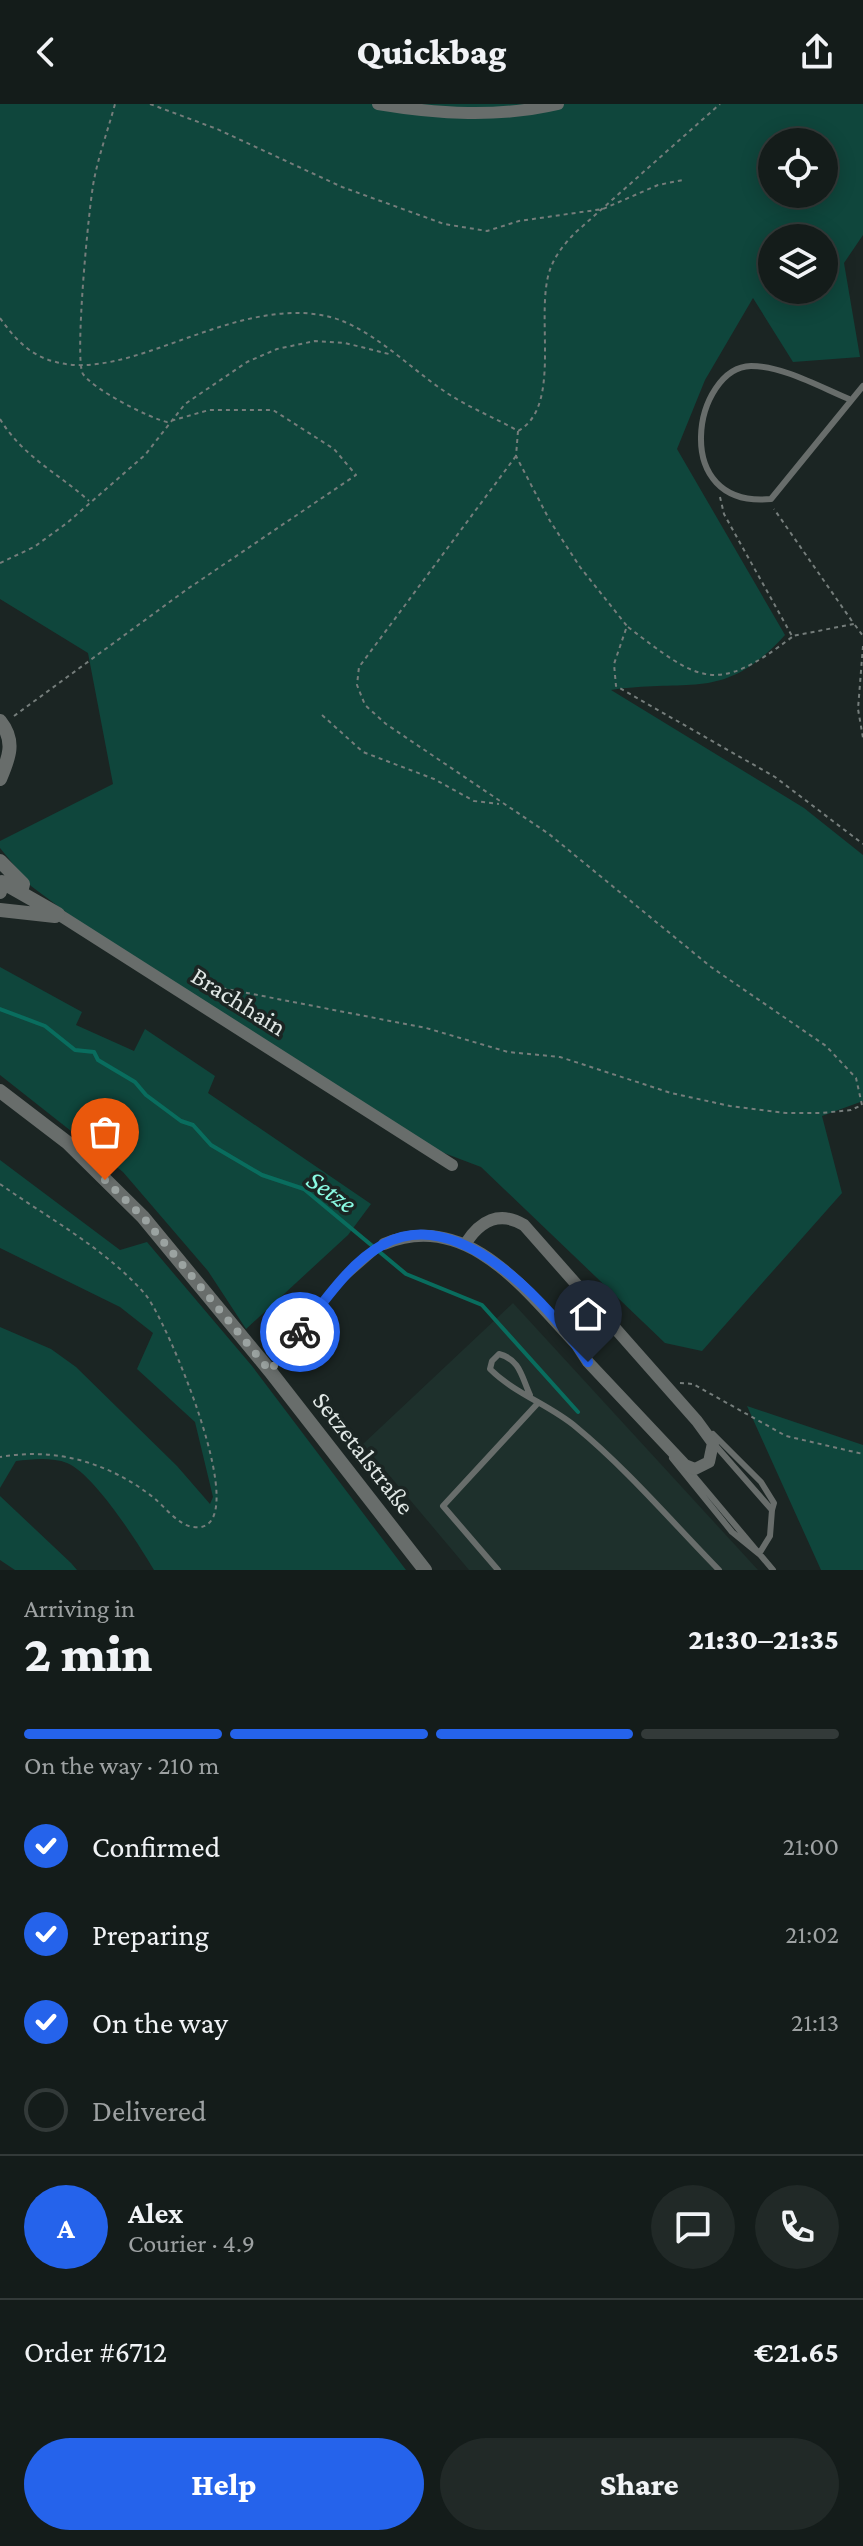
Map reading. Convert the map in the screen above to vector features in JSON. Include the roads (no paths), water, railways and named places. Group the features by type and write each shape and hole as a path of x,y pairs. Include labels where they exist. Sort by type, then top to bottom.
{"street":[{"path":"378,104 459,114 509,112 558,104"},
{"path":"0,779 11,746 2,722"},
{"path":"0,861 23,884 21,892"},
{"name":"Brachhain","path":"1,885 21,892 58,914 452,1165"},
{"path":"0,910 58,914"},
{"name":"Setzetalstraße","path":"0,1091 68,1143 143,1217 270,1371 425,1570"},
{"path":"384,1244 408,1236 441,1236 466,1243 487,1255 577,1345 588,1362 663,1445 685,1465 695,1469 709,1462 713,1443 697,1421 524,1225 515,1220 495,1218 481,1223 466,1243"}],"lane":[{"path":"849,399 794,377 757,367 739,369 715,393 703,415 698,436 704,461 721,487 746,497 771,499 819,442 849,399 863,386"},
{"path":"270,1371 336,1286 384,1244"},
{"path":"530,1395 518,1365 510,1357 499,1354 492,1361 490,1369 502,1381 563,1416 608,1455 719,1570"},
{"path":"498,1570 443,1506 538,1403"},
{"path":"697,1421 731,1450 761,1482 774,1503 770,1536 759,1554"},
{"path":"713,1443 772,1510"},
{"path":"663,1445 682,1475 724,1523 759,1554"},
{"path":"685,1465 773,1570"}],"waterway":[{"name":"Setze","path":"0,1009 45,1026 75,1050 94,1052 98,1060 135,1082 146,1095 181,1121 193,1125 211,1145 262,1175 304,1189 406,1274 482,1305 578,1412"}]}
